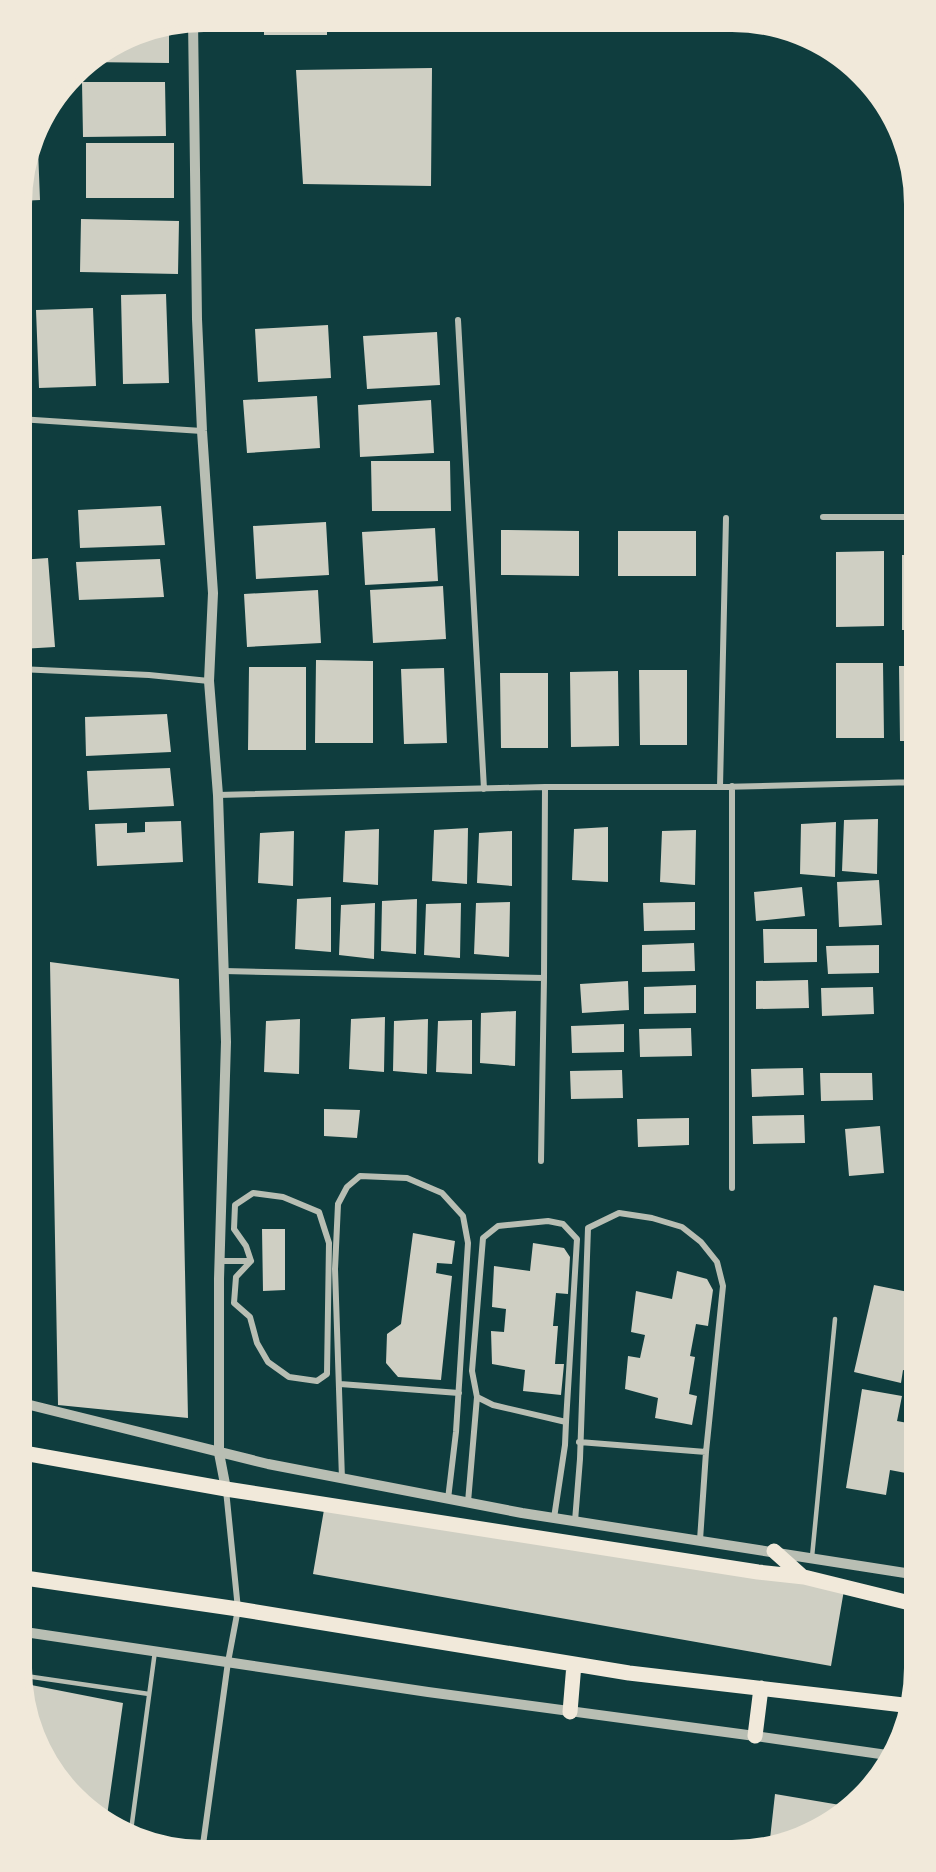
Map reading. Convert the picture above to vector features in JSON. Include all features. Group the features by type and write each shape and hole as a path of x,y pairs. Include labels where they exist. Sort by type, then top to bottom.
{"main road":[{"path":"28,1454 226,1489 804,1577 907,1602"},
{"path":"774,1551 804,1577"},
{"path":"28,1578 238,1609 629,1673 903,1705"},
{"path":"570,1712 573,1664"},
{"path":"755,1736 762,1688"}],"street":[{"path":"193,29 197,319 201,431 213,593 209,681 218,795 226,1042 219,1261 219,1453 226,1489 238,1609 228,1662 203,1844"},
{"path":"458,320 484,789"},
{"path":"29,420 201,431"},
{"path":"823,517 908,517"},
{"path":"720,787 726,518"},
{"path":"29,669 209,681"},
{"path":"218,795 545,787 720,787 908,782"},
{"path":"732,786 732,1188"},
{"path":"541,1161 545,787"},
{"path":"224,971 544,978"},
{"path":"342,1479 335,1269 338,1204 347,1187 360,1176 407,1178 442,1193 463,1216 468,1243 456,1432 448,1498"},
{"path":"254,1193 283,1197 319,1212 329,1243 327,1374 316,1381 289,1377 268,1362 257,1343 250,1317 234,1303 236,1277 251,1261 246,1246 234,1229 235,1205 254,1193"},
{"path":"574,1521 580,1459 588,1228 619,1213 652,1218 682,1227 701,1242 717,1262 723,1286 706,1452 700,1540"},
{"path":"468,1502 477,1397 472,1371 483,1238 498,1226 548,1221 563,1224 577,1239 565,1445 554,1518"},
{"path":"219,1261 251,1261"},
{"path":"340,1384 459,1393"},
{"path":"477,1397 493,1405 566,1422"},
{"path":"28,1405 219,1453 342,1479 554,1518 907,1573"},
{"path":"579,1442 706,1452"},
{"path":"28,1632 570,1712 885,1755"}],"lane":[{"path":"813,1557 835,1319"},
{"path":"131,1827 155,1651"},
{"path":"29,1676 149,1694"}],"building":[{"path":"264,28 327,28 327,35 264,35"},
{"path":"169,32 169,63 101,62 137,42"},
{"path":"432,68 431,186 303,184 296,70"},
{"path":"82,82 165,82 166,136 83,137"},
{"path":"86,143 174,143 174,198 86,198"},
{"path":"38,149 40,200 29,201 32,170"},
{"path":"81,219 179,221 178,274 80,272"},
{"path":"166,294 169,383 123,384 121,295"},
{"path":"93,308 96,386 39,388 36,310"},
{"path":"328,325 331,378 258,382 255,329"},
{"path":"437,332 440,385 367,389 363,336"},
{"path":"317,396 320,448 247,453 243,400"},
{"path":"431,400 434,453 360,457 358,405"},
{"path":"371,461 450,461 451,511 372,511"},
{"path":"161,506 165,545 80,548 78,510"},
{"path":"326,522 329,575 256,579 253,526"},
{"path":"435,528 438,581 365,585 362,532"},
{"path":"501,530 579,531 579,576 501,575"},
{"path":"618,531 696,531 696,576 618,576"},
{"path":"884,551 884,626 836,627 836,552"},
{"path":"902,555 908,555 908,630 902,630"},
{"path":"48,558 55,647 29,649 29,559"},
{"path":"160,559 164,597 79,600 76,562"},
{"path":"443,586 446,639 373,643 370,590"},
{"path":"318,590 321,643 247,647 244,594"},
{"path":"316,660 373,661 373,743 315,743"},
{"path":"836,663 883,663 884,738 836,738"},
{"path":"899,666 908,666 908,741 900,741"},
{"path":"249,667 306,667 306,750 248,750"},
{"path":"444,668 447,743 404,744 401,669"},
{"path":"639,670 687,670 687,745 640,745"},
{"path":"618,671 619,746 571,747 570,672"},
{"path":"500,673 548,673 548,748 501,748"},
{"path":"167,714 171,752 86,756 85,717"},
{"path":"170,768 174,806 89,810 87,771"},
{"path":"878,819 877,874 842,871 844,820"},
{"path":"181,821 183,862 97,866 95,824 127,823 127,833 145,832 145,822"},
{"path":"836,822 835,877 800,874 801,824"},
{"path":"608,827 608,882 572,880 574,829"},
{"path":"468,828 467,884 432,881 434,830"},
{"path":"379,829 378,885 343,882 345,831"},
{"path":"696,830 695,885 660,882 662,831"},
{"path":"294,831 293,886 258,883 260,833"},
{"path":"512,831 512,886 477,883 479,833"},
{"path":"879,880 882,925 839,927 837,882"},
{"path":"802,887 805,916 756,921 754,892"},
{"path":"331,897 331,952 295,949 297,899"},
{"path":"417,899 416,954 381,951 382,901"},
{"path":"510,902 509,957 474,954 476,903"},
{"path":"695,902 695,930 644,931 643,903"},
{"path":"375,903 374,959 339,955 341,905"},
{"path":"461,903 460,958 424,955 426,904"},
{"path":"763,929 817,929 817,962 764,963"},
{"path":"694,943 695,971 642,972 642,945"},
{"path":"879,945 879,973 828,974 826,946"},
{"path":"50,962 179,979 188,1418 58,1405"},
{"path":"808,980 809,1008 756,1009 756,981"},
{"path":"628,981 629,1010 582,1013 580,984"},
{"path":"696,985 696,1013 644,1014 644,987"},
{"path":"873,987 874,1014 822,1016 821,988"},
{"path":"516,1011 515,1066 480,1063 481,1013"},
{"path":"385,1017 384,1072 349,1069 351,1019"},
{"path":"300,1019 299,1074 264,1072 266,1021"},
{"path":"428,1019 427,1074 393,1071 394,1021"},
{"path":"472,1020 472,1074 436,1072 438,1021"},
{"path":"624,1024 624,1052 572,1053 571,1026"},
{"path":"691,1028 692,1056 640,1057 639,1029"},
{"path":"803,1068 804,1095 752,1097 751,1069"},
{"path":"622,1070 623,1098 571,1099 570,1071"},
{"path":"820,1073 872,1073 873,1100 821,1101"},
{"path":"324,1109 360,1110 357,1138 324,1136"},
{"path":"804,1115 805,1143 753,1144 752,1116"},
{"path":"689,1118 689,1145 638,1147 637,1119"},
{"path":"880,1126 884,1173 849,1176 845,1129"},
{"path":"262,1229 285,1229 285,1290 263,1291"},
{"path":"413,1233 455,1241 452,1264 437,1263 436,1273 452,1276 441,1380 398,1377 386,1363 387,1334 401,1324"},
{"path":"533,1243 564,1248 570,1257 568,1294 556,1293 553,1326 558,1326 555,1364 564,1364 561,1395 523,1391 525,1370 492,1364 491,1331 504,1332 506,1309 492,1307 494,1266 530,1271"},
{"path":"677,1271 707,1279 713,1290 708,1326 696,1324 690,1356 695,1357 689,1394 697,1396 692,1425 655,1418 658,1398 625,1389 628,1356 640,1358 645,1335 631,1332 636,1291 672,1299"},
{"path":"874,1285 907,1292 907,1371 903,1370 901,1383 854,1372"},
{"path":"862,1389 902,1396 897,1421 907,1423 907,1473 890,1470 886,1495 846,1488"},
{"path":"326,1498 844,1590 831,1666 313,1574"},
{"path":"29,1685 123,1703 107,1814 88,1800 58,1765 38,1724"},
{"path":"775,1794 841,1805 820,1820 770,1839"}]}
